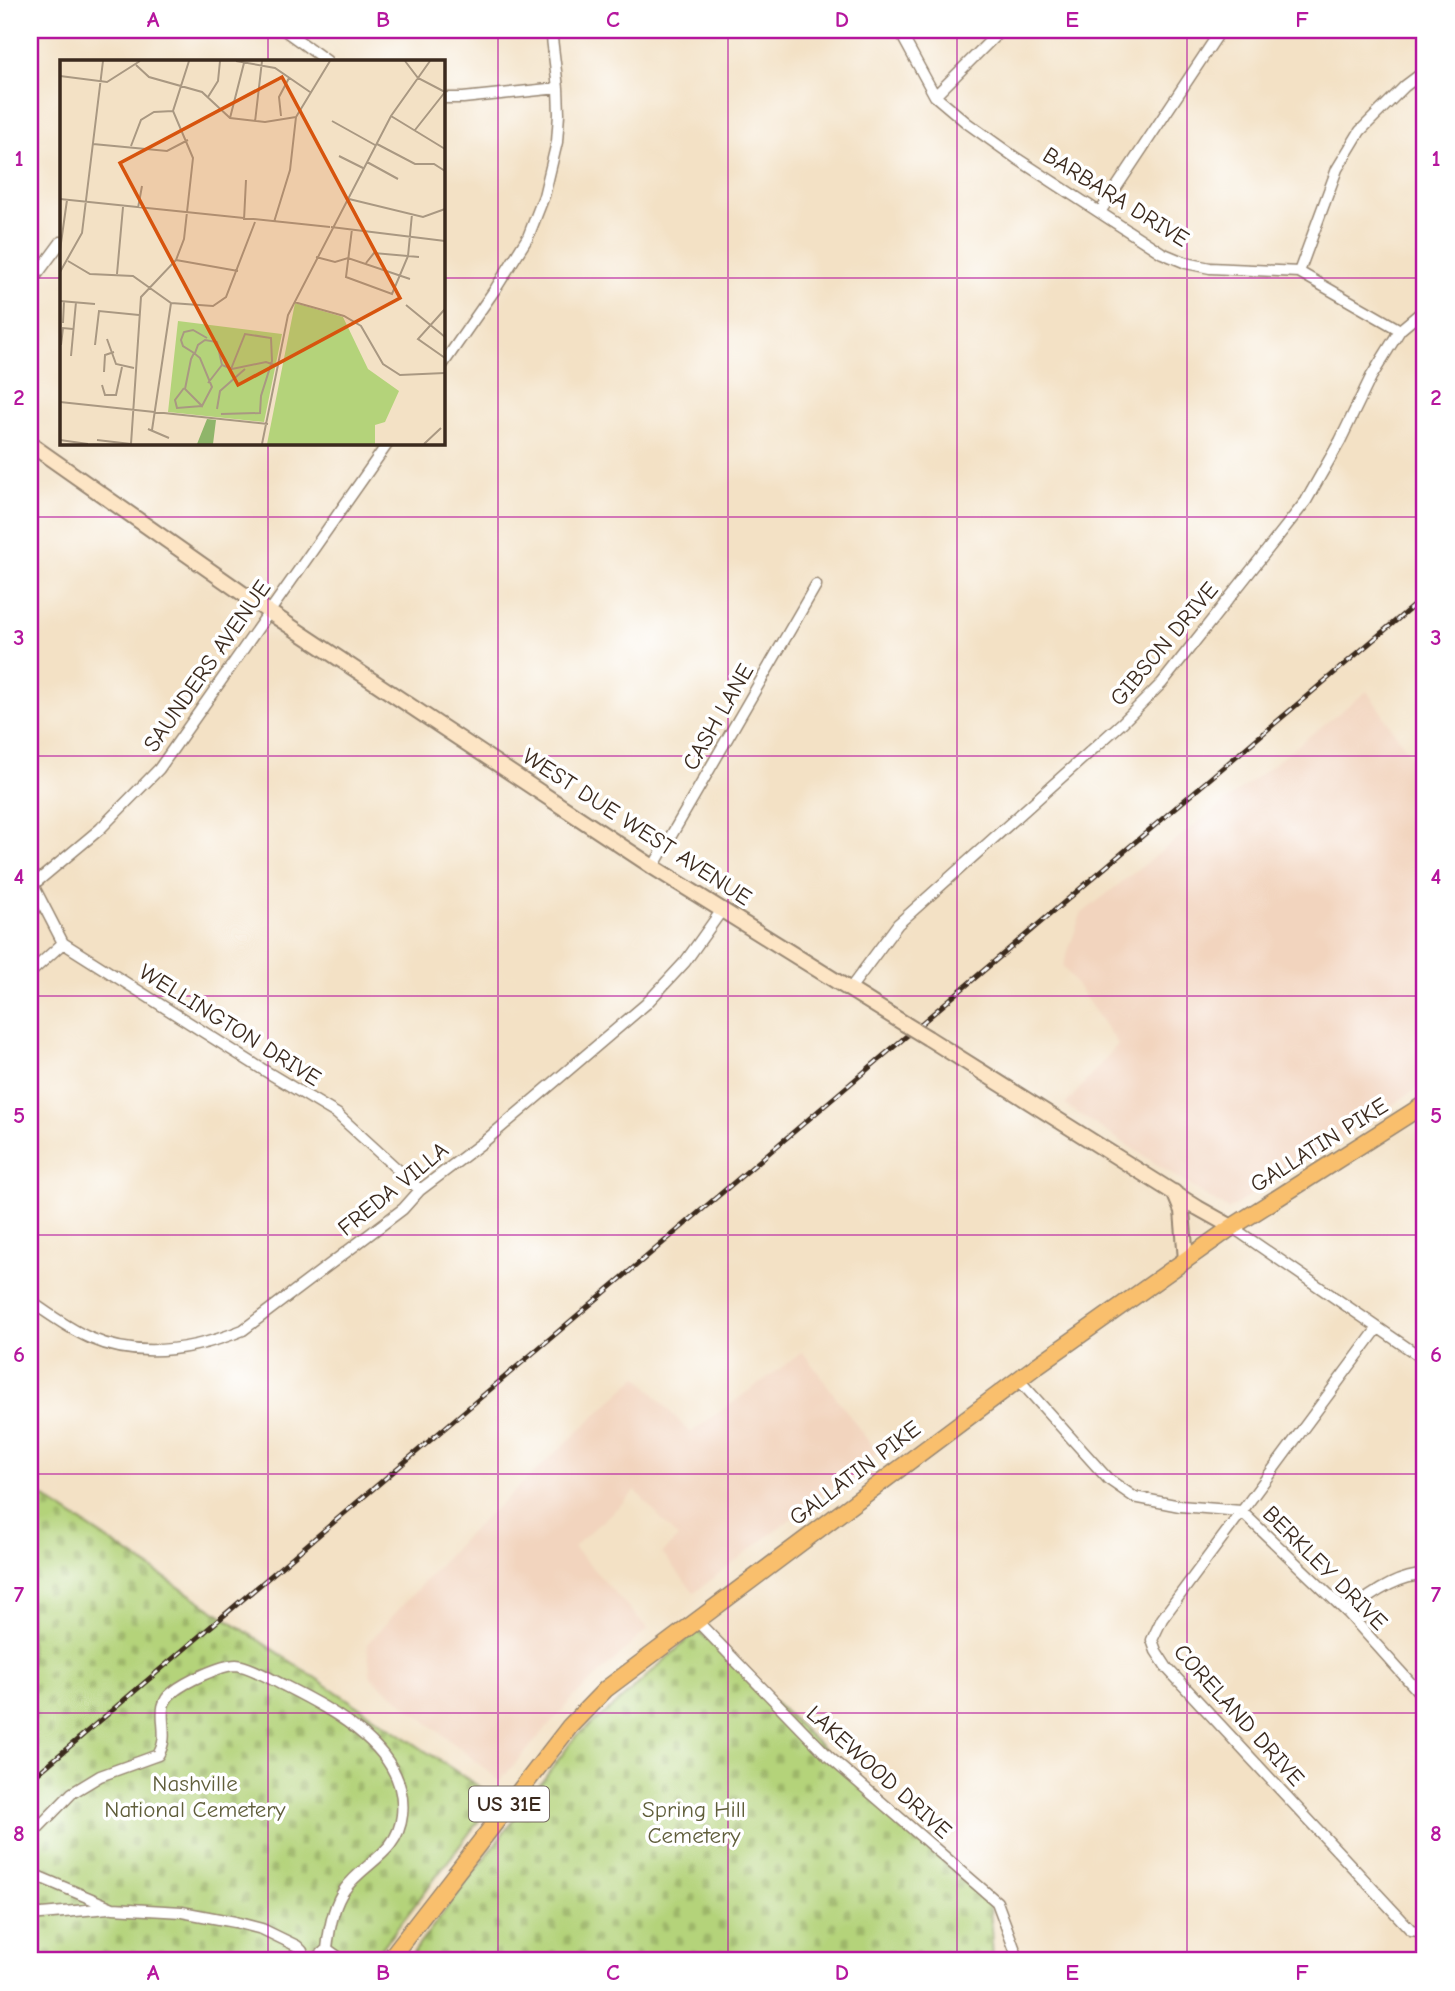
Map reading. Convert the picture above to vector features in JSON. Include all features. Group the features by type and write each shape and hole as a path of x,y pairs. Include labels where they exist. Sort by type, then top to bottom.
{"main road":[{"name":"WEST DUE WEST AVENUE","path":"30,444 269,612 653,867 1232,1227"},
{"name":"GALLATIN PIKE","path":"388,1961 570,1726 606,1689 1018,1380 1232,1227 1425,1104"},
{"path":"1174,1192 1182,1211 1186,1260"}],"street":[{"path":"284,30 326,60"},
{"path":"444,363 528,237 548,180 557,142 559,114 551,30"},
{"name":"BARBARA DRIVE","path":"899,30 935,96 1016,158 1162,253 1186,263 1210,268 1300,272 1401,330"},
{"path":"935,96 1001,30"},
{"path":"1100,212 1221,30"},
{"path":"1300,272 1337,169 1360,131 1405,86 1425,71"},
{"path":"444,98 558,88"},
{"path":"30,284 60,243"},
{"name":"GIBSON DRIVE","path":"849,990 898,924 1122,723 1162,683 1306,501 1340,441 1370,378 1401,330 1425,309"},
{"name":"SAUNDERS AVENUE","path":"31,886 100,829 159,769 387,444"},
{"name":"CASH LANE","path":"653,867 816,585"},
{"path":"30,972 63,943 31,886"},
{"name":"FREDA VILLA","path":"30,1301 89,1338 119,1348 143,1352 176,1350 215,1341 243,1330 403,1209 420,1190 486,1140 646,1004 685,962 722,910"},
{"name":"WELLINGTON DRIVE","path":"63,943 337,1114 420,1190"},
{"path":"1232,1227 1425,1360"},
{"name":"CORELAND DRIVE","path":"1377,1329 1162,1619 1152,1640 1167,1668 1410,1930 1425,1932"},
{"name":"BERKLEY DRIVE","path":"1018,1380 1108,1479 1134,1497 1180,1506 1241,1511 1348,1613 1425,1699"},
{"path":"1348,1613 1360,1602 1393,1583 1415,1575 1425,1575"},
{"name":"LAKEWOOD DRIVE","path":"696,1620 828,1756 997,1902 1019,1961"},
{"path":"30,1836 72,1793 100,1776 158,1755 165,1736 162,1708 172,1692 209,1672 237,1665 255,1671 327,1707 365,1735 393,1769 401,1788 402,1816 396,1837 386,1851 346,1888 329,1932 327,1949 318,1957 307,1961 297,1945 262,1929 182,1912 113,1908 30,1915"},
{"path":"30,1873 113,1908"},
{"path":"327,1949 344,1961"}],"shaded area":[{"path":"1367,691 1425,777 1425,1084 1228,1210 1065,1105 1118,1044 1063,966 1081,914"},
{"path":"803,1352 877,1453 694,1593 662,1553 678,1538 636,1491 573,1547 648,1629 573,1698 500,1781 371,1677 367,1644 466,1536 638,1376 690,1433"}],"green space":[{"name":"Nashville National Cemetery","path":"30,1488 496,1798 372,1961 30,1961"},
{"name":"Spring Hill Cemetery","path":"698,1630 990,1906 993,1961 407,1961 577,1735 614,1706"}],"railway":[{"path":"30,1780 1425,596"}]}
